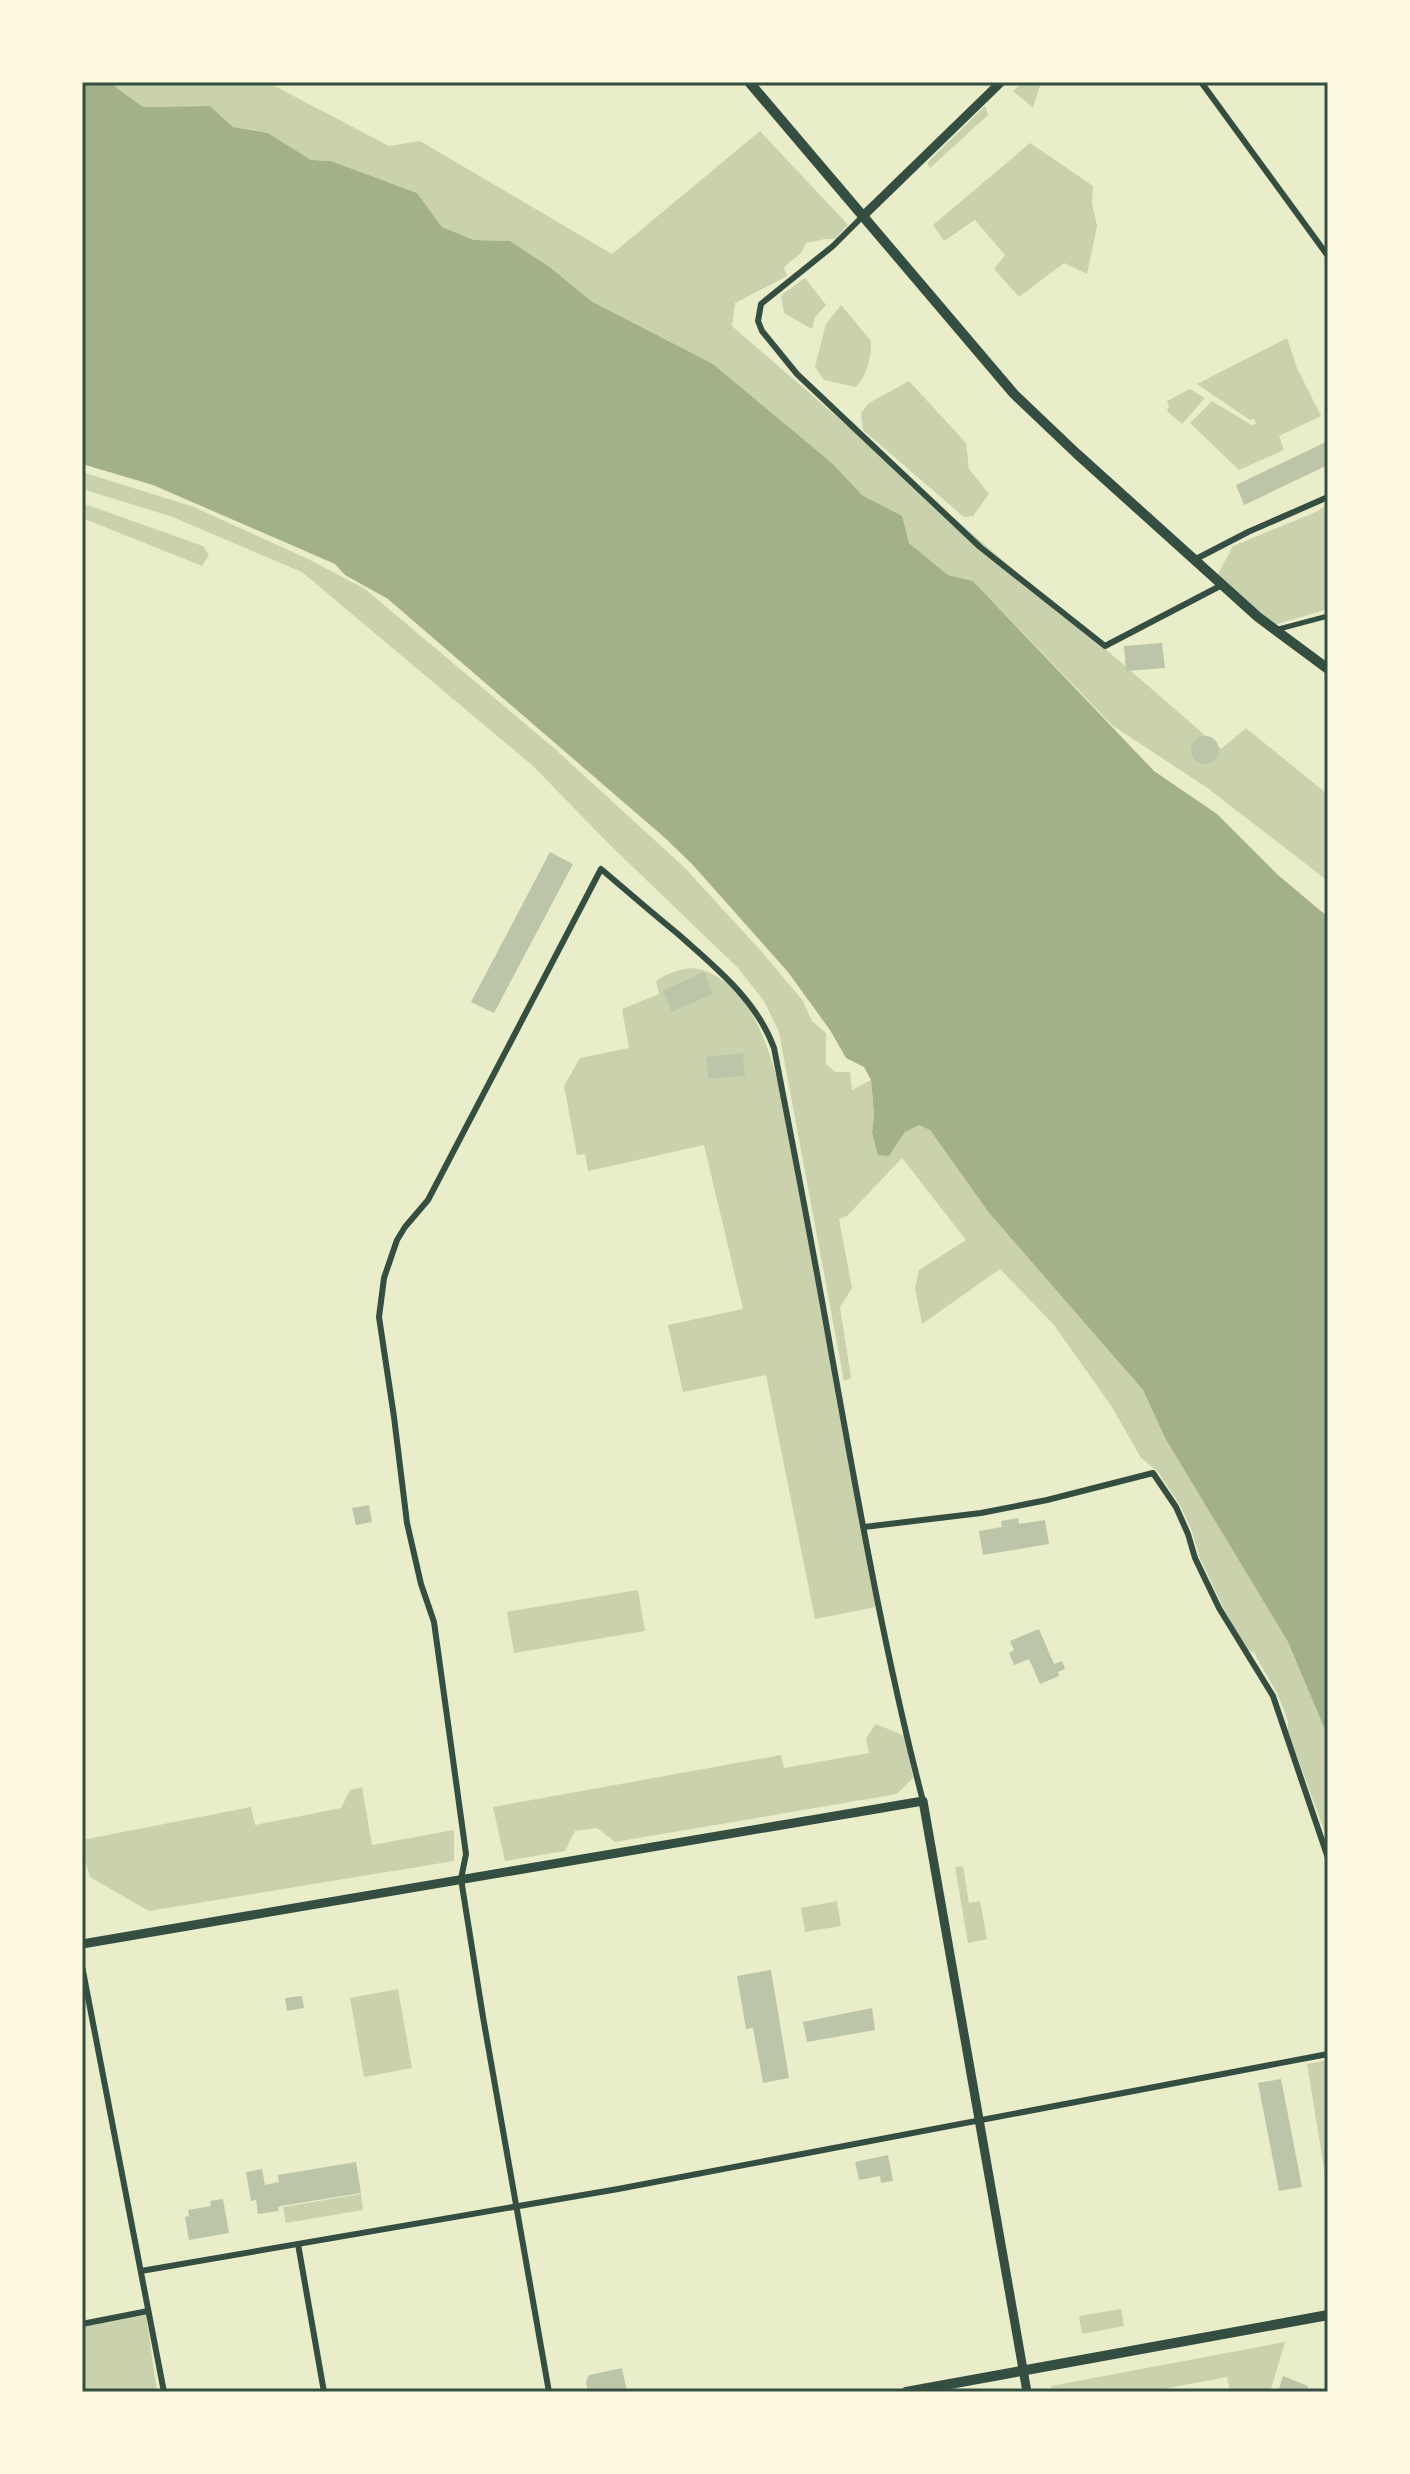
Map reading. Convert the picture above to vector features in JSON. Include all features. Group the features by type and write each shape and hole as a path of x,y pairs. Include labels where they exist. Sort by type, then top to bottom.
{"main road":[{"path":"749,82 1014,394 1273,630 1328,669"},
{"path":"862,217 1001,82"},
{"path":"82,1944 923,1801 1027,2392"},
{"path":"906,2392 1328,2315"}],"street":[{"path":"1201,82 1328,256"},
{"path":"862,217 833,246 761,304 758,321 762,331 797,374 980,547 1105,646 1222,585"},
{"path":"1194,560 1328,497"},
{"path":"1273,630 1328,616"},
{"path":"549,2392 461,1879 466,1854 446,1699 434,1622 421,1584 407,1523 379,1317 384,1278 397,1240 428,1200 601,869 732,983 753,1007 774,1048 864,1527 904,1728 923,1801"},
{"path":"864,1527 994,1510 1153,1473 1176,1507 1195,1558 1219,1608 1273,1696 1328,1858"},
{"path":"82,1966 164,2392"},
{"path":"141,2271 633,2186 1328,2054"},
{"path":"298,2244 324,2392"},
{"path":"82,2324 148,2311"}],"shaded area":[{"path":"82,82 109,82 143,107 210,106 233,127 268,133 311,160 331,161 417,193 442,227 474,240 510,241 551,268 591,301 713,364 832,463 862,495 902,516 909,543 948,575 973,581 1154,771 1217,814 1278,875 1328,917 1328,1737 1288,1642 1165,1438 1143,1390 989,1213 930,1130 919,1125 905,1132 889,1156 878,1155 872,1133 871,1080 864,1067 846,1058 788,972 692,864 388,599 345,575 335,564 153,485 82,464"},
{"path":"109,82 267,82 389,146 420,141 612,254 760,131 848,225 835,239 806,243 801,253 784,267 787,276 735,303 732,326 1221,749 1246,728 1326,793 1328,881 1206,787 1112,725 973,581 948,575 909,543 901,516 862,495 832,463 713,364 591,301 551,268 510,241 474,240 442,227 417,193 331,161 311,160 268,133 233,127 210,106 143,107"},
{"path":"1023,82 1041,82 1033,108 1013,91"},
{"path":"985,106 988,115 930,168 927,163"},
{"path":"1030,143 1093,186 1092,203 1097,226 1087,274 1064,263 1019,297 994,269 1005,255 975,220 944,241 933,225"},
{"path":"805,278 826,305 815,317 812,329 784,313 781,295"},
{"path":"841,305 871,341 868,366 856,387 824,380 815,367 826,324"},
{"path":"1287,338 1297,368 1321,416 1279,436 1284,450 1239,470 1190,423 1212,401 1251,425 1256,424 1254,419 1250,420 1197,384"},
{"path":"909,381 966,443 969,469 989,494 973,516 964,517 863,430 861,413 869,403"},
{"path":"1190,389 1205,398 1182,424 1167,411 1167,401"},
{"path":"82,472 194,507 365,589 555,749 684,867 803,1001 812,1021 826,1033 826,1064 835,1072 850,1072 852,1090 871,1080 872,1134 889,1156 905,1132 920,1124 930,1130 989,1213 1143,1390 1165,1438 1288,1642 1328,1737 1328,1841 1277,1693 1254,1653 1246,1649 1223,1607 1180,1505 1158,1472 1141,1458 1112,1407 1054,1325 1000,1269 922,1324 915,1288 919,1270 966,1240 902,1158 847,1216 839,1219 852,1288 840,1307 851,1378 844,1381 779,1032 764,1001 738,968 533,766 302,572 170,516 82,489"},
{"path":"82,503 203,546 209,555 202,566 82,518"},
{"path":"1328,504 1328,609 1274,625 1218,574 1233,546 1316,512"},
{"path":"694,968 716,976 734,990 749,1009 770,1055 789,1126 881,1606 815,1619 766,1375 683,1392 668,1325 743,1309 704,1145 588,1171 585,1154 577,1155 564,1086 580,1058 629,1048 622,1009 659,994 656,981 660,978"},
{"path":"638,1590 645,1631 514,1653 507,1612"},
{"path":"876,1724 905,1736 913,1778 897,1794 615,1842 597,1828 575,1831 565,1851 505,1861 493,1807 781,1755 784,1768 869,1753 866,1738"},
{"path":"362,1787 372,1845 454,1830 454,1861 149,1911 90,1877 82,1851 82,1840 251,1807 255,1825 341,1808 350,1790"},
{"path":"963,1866 969,1903 980,1901 987,1939 968,1943 955,1867"},
{"path":"837,1901 841,1926 805,1932 801,1908"},
{"path":"398,1989 412,2068 364,2077 350,1998"},
{"path":"1328,2060 1328,2192 1307,2064"},
{"path":"361,2194 363,2210 286,2223 283,2207"},
{"path":"1121,2309 1124,2326 1082,2334 1079,2316"},
{"path":"146,2315 157,2392 82,2392 82,2327"},
{"path":"1285,2342 1270,2392 1230,2392 1227,2377 1147,2392 1052,2392 1051,2386"}],"building":[{"path":"1328,441 1328,465 1244,505 1236,485"},
{"path":"1162,643 1165,668 1126,671 1124,646"},
{"path":"1205,736 1215,740 1219,750 1215,760 1205,764 1195,760 1191,750 1195,740"},
{"path":"550,852 573,864 494,1013 471,1002"},
{"path":"704,972 713,994 672,1012 663,991"},
{"path":"743,1053 745,1076 708,1079 706,1057"},
{"path":"369,1505 372,1522 356,1525 352,1508"},
{"path":"1018,1518 1019,1524 1045,1520 1049,1544 983,1555 979,1531 1002,1527 1001,1521"},
{"path":"1039,1629 1054,1664 1062,1661 1065,1669 1058,1672 1059,1676 1040,1684 1029,1659 1014,1665 1009,1653 1014,1650 1010,1641"},
{"path":"771,1970 789,2078 763,2083 753,2028 746,2029 737,1976"},
{"path":"302,1996 304,2008 287,2011 285,1998"},
{"path":"872,2008 875,2030 807,2042 803,2022"},
{"path":"1281,2079 1302,2187 1279,2191 1258,2083"},
{"path":"888,2155 893,2181 881,2183 880,2176 859,2180 855,2162"},
{"path":"356,2162 361,2193 281,2206 278,2207 279,2211 258,2214 256,2200 251,2201 246,2172 262,2169 265,2185 279,2182 278,2175"},
{"path":"223,2199 229,2233 189,2240 185,2217 189,2216 188,2210 211,2206 210,2201"},
{"path":"622,2368 627,2392 588,2392 586,2382 589,2375"},
{"path":"1283,2376 1308,2386 1306,2392 1278,2392"}]}
